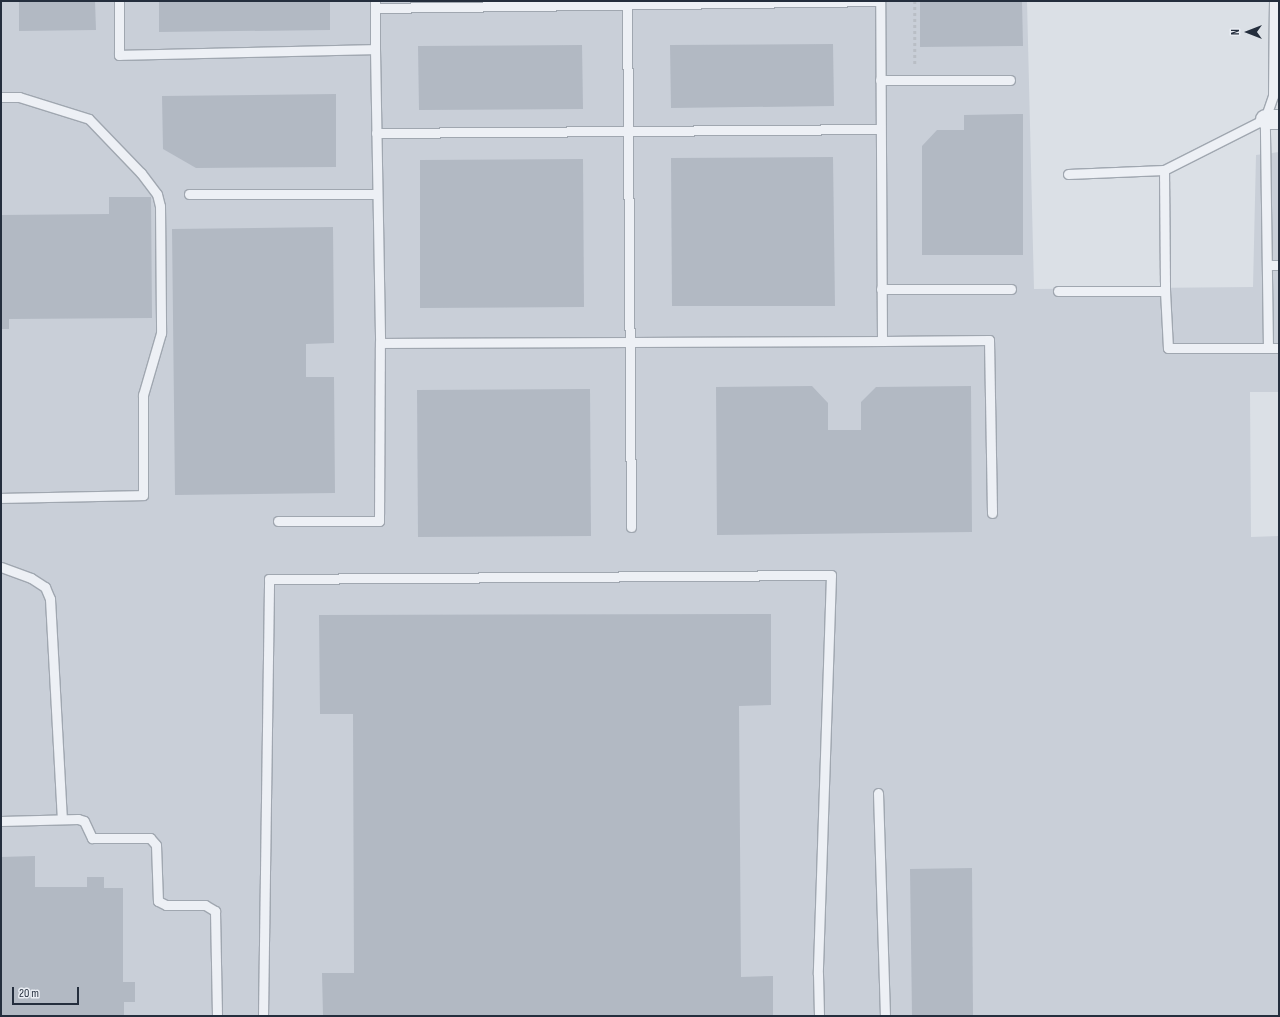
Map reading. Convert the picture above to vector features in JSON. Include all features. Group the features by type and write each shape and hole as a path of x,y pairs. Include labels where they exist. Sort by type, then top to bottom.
{"lane":[{"path":"119,1 119,54 375,49"},
{"path":"278,521 379,521 380,343 375,5 880,1 882,341"},
{"path":"1268,348 1267,265 1273,96 1274,1"},
{"path":"627,3 631,527"},
{"path":"880,80 1010,80"},
{"path":"1,97 19,96 89,119 141,173 157,194 160,206 161,333 143,395 143,495 1,498"},
{"path":"1068,174 1164,170 1272,119"},
{"path":"376,133 880,129"},
{"path":"1164,170 1165,291 1168,348 1279,348"},
{"path":"189,194 377,194"},
{"path":"1267,265 1279,265"},
{"path":"881,289 1012,289"},
{"path":"1058,291 1165,291"},
{"path":"380,343 989,340 992,513"},
{"path":"1,567 31,578 45,586 50,599 62,819"},
{"path":"264,1016 269,579 830,575 818,974 819,1016"},
{"path":"878,793 885,1016"},
{"path":"1,821 62,819 84,821 92,838 150,838 156,845 158,902 166,906 205,905 215,911 217,1016"}],"path":[{"path":"915,1 916,49"}],"shaded area":[{"path":"1,1 1027,1 1034,289 1253,287 1256,155 1279,152 1279,392 1250,392 1251,537 1279,536 1279,1016 1,1016"}],"building":[{"path":"19,1 95,1 96,30 19,31"},
{"path":"159,1 330,1 330,30 159,32"},
{"path":"920,1 1022,1 1023,46 920,47"},
{"path":"833,44 834,106 671,108 670,45"},
{"path":"582,45 583,109 419,110 418,46"},
{"path":"336,94 336,167 196,168 163,149 162,96"},
{"path":"1023,114 1023,255 922,255 922,146 937,130 964,130 964,115"},
{"path":"833,157 835,306 672,306 671,158"},
{"path":"583,159 584,307 420,308 420,160"},
{"path":"109,197 151,197 152,318 9,319 9,329 1,329 1,215 109,214"},
{"path":"333,227 334,343 306,344 306,377 334,377 335,493 175,495 172,229"},
{"path":"812,386 828,403 828,430 861,430 861,402 876,387 971,386 972,532 717,535 716,387"},
{"path":"590,389 591,536 418,537 417,390"},
{"path":"771,614 771,705 739,706 741,977 773,976 773,1016 323,1016 322,973 354,973 353,714 320,714 319,615"},
{"path":"35,856 35,887 87,887 87,877 104,877 104,888 123,888 123,982 135,982 135,1002 124,1002 124,1016 1,1016 1,857"},
{"path":"972,868 973,1016 912,1016 910,869"}]}
